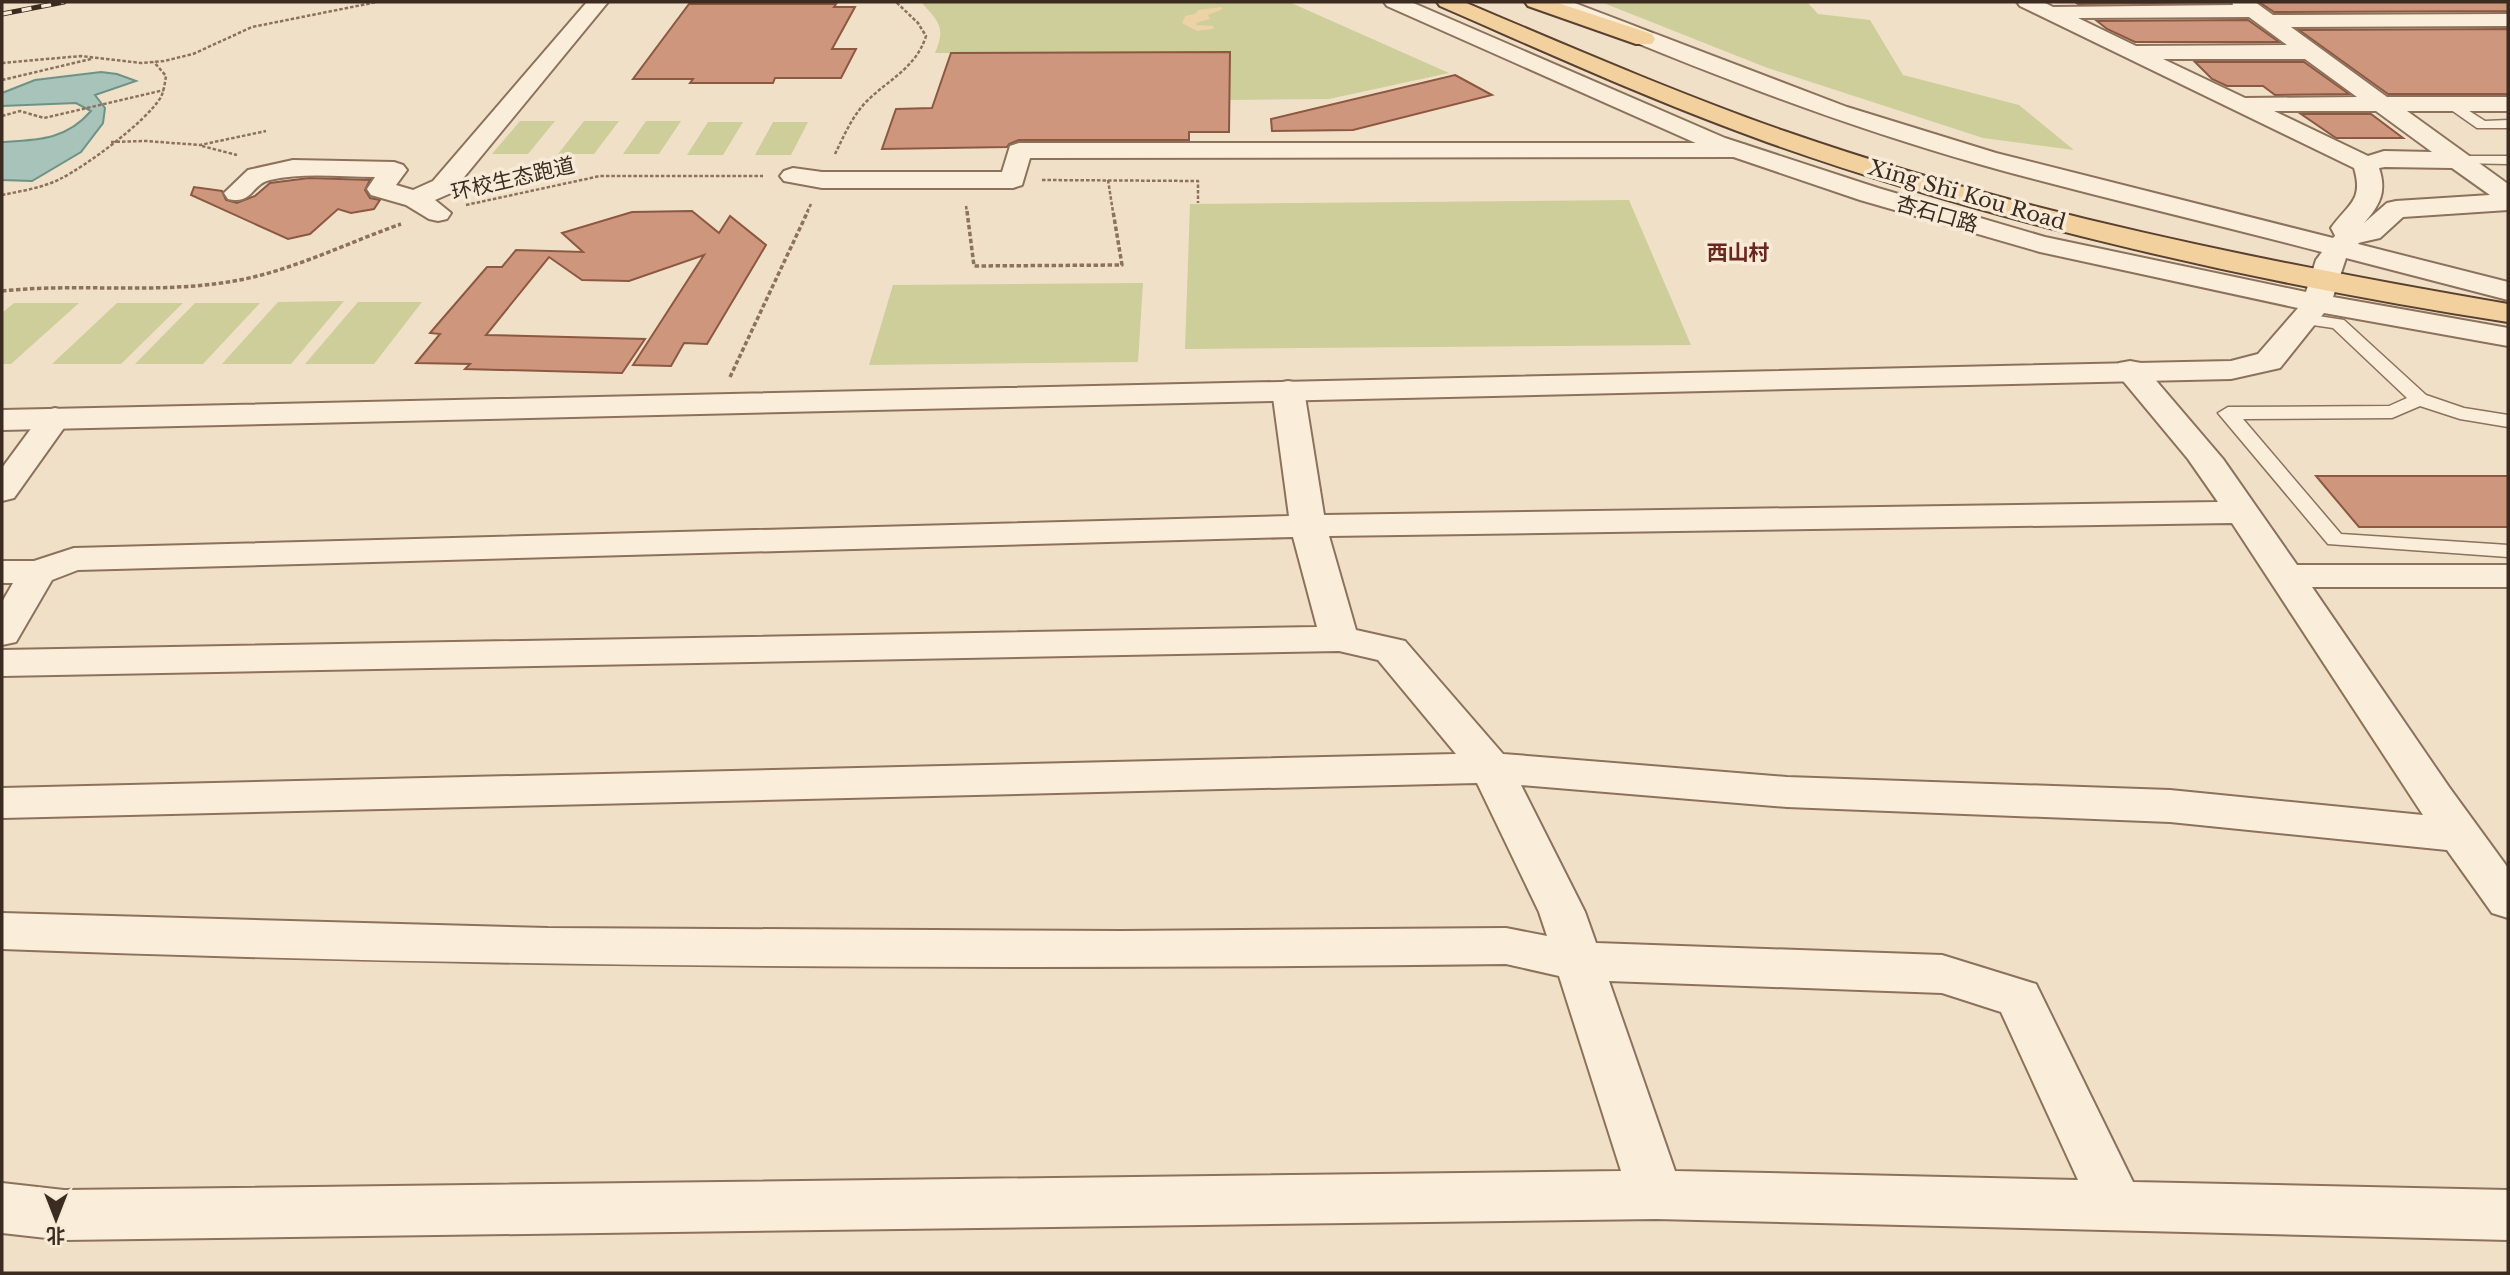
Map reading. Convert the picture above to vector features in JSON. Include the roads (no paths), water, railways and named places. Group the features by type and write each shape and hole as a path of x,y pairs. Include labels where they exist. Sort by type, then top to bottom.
{"main road":[{"path":"1421,2 1476,39"},
{"name":"Xing Shi Kou Road","path":"1447,2 1684,103 1824,153 2050,220 2508,313"},
{"name":"Xing Shi Kou Road","path":"1507,2 1714,90 1843,135 2327,275 2508,293"},
{"path":"1535,2 1644,39"}],"street":[{"path":"415,199 442,187 598,2"},
{"name":"杏石口路","path":"1394,2 1737,150 1869,194 2040,244 2327,275 2508,337"},
{"path":"1555,2 1644,39 1839,112 1975,154 2327,275"},
{"path":"2027,2 2365,164 2384,159 2458,160"},
{"path":"2048,12 2255,11 2508,20"},
{"path":"2,420 2130,370 2231,370 2269,361 2327,275 2396,209 2435,204 2488,205 2506,202 2505,194 2255,11"},
{"path":"2130,52 2308,52"},
{"path":"2237,104 2508,104"},
{"path":"793,176 822,180 1013,180 1019,151 1737,150"},
{"path":"2327,275 2345,228 2370,199 2373,185 2365,164"},
{"path":"237,193 257,175 293,168 394,170 380,189 415,199 438,213"},
{"path":"2130,370 2220,479 2288,576 2315,622 2458,835 2508,901"},
{"path":"1288,390 1307,526 1339,639"},
{"path":"2,491 55,418"},
{"path":"2,572 38,572 74,559 1307,526 2242,512"},
{"path":"2,633 38,572"},
{"path":"2288,576 2508,576"},
{"path":"2,663 1339,639 1391,650 1491,768 1562,912 1656,1195"},
{"path":"2,803 1491,768 1787,792 2170,806 2458,835"},
{"path":"2,930 562,946 1122,950 1506,946 1578,961 1942,974 2019,998 2117,1206"},
{"path":"2,1208 64,1215 1656,1195 2508,1215"}],"lane":[{"path":"2452,104 2482,125 2508,124"},
{"path":"2458,160 2508,160"},
{"path":"2327,275 2338,324 2419,399 2460,413 2508,421"},
{"path":"2419,399 2392,412 2228,413 2335,540 2508,551"}],"water":[{"path":"101,72 136,81 95,95 105,108 103,123 81,152 32,181 2,180 2,142 51,137 72,128 91,111 76,103 2,106 2,93 35,80"}],"railway":[{"path":"2,14 64,2"}],"district":[{"name":"西山村","path":"1738,253"}]}
